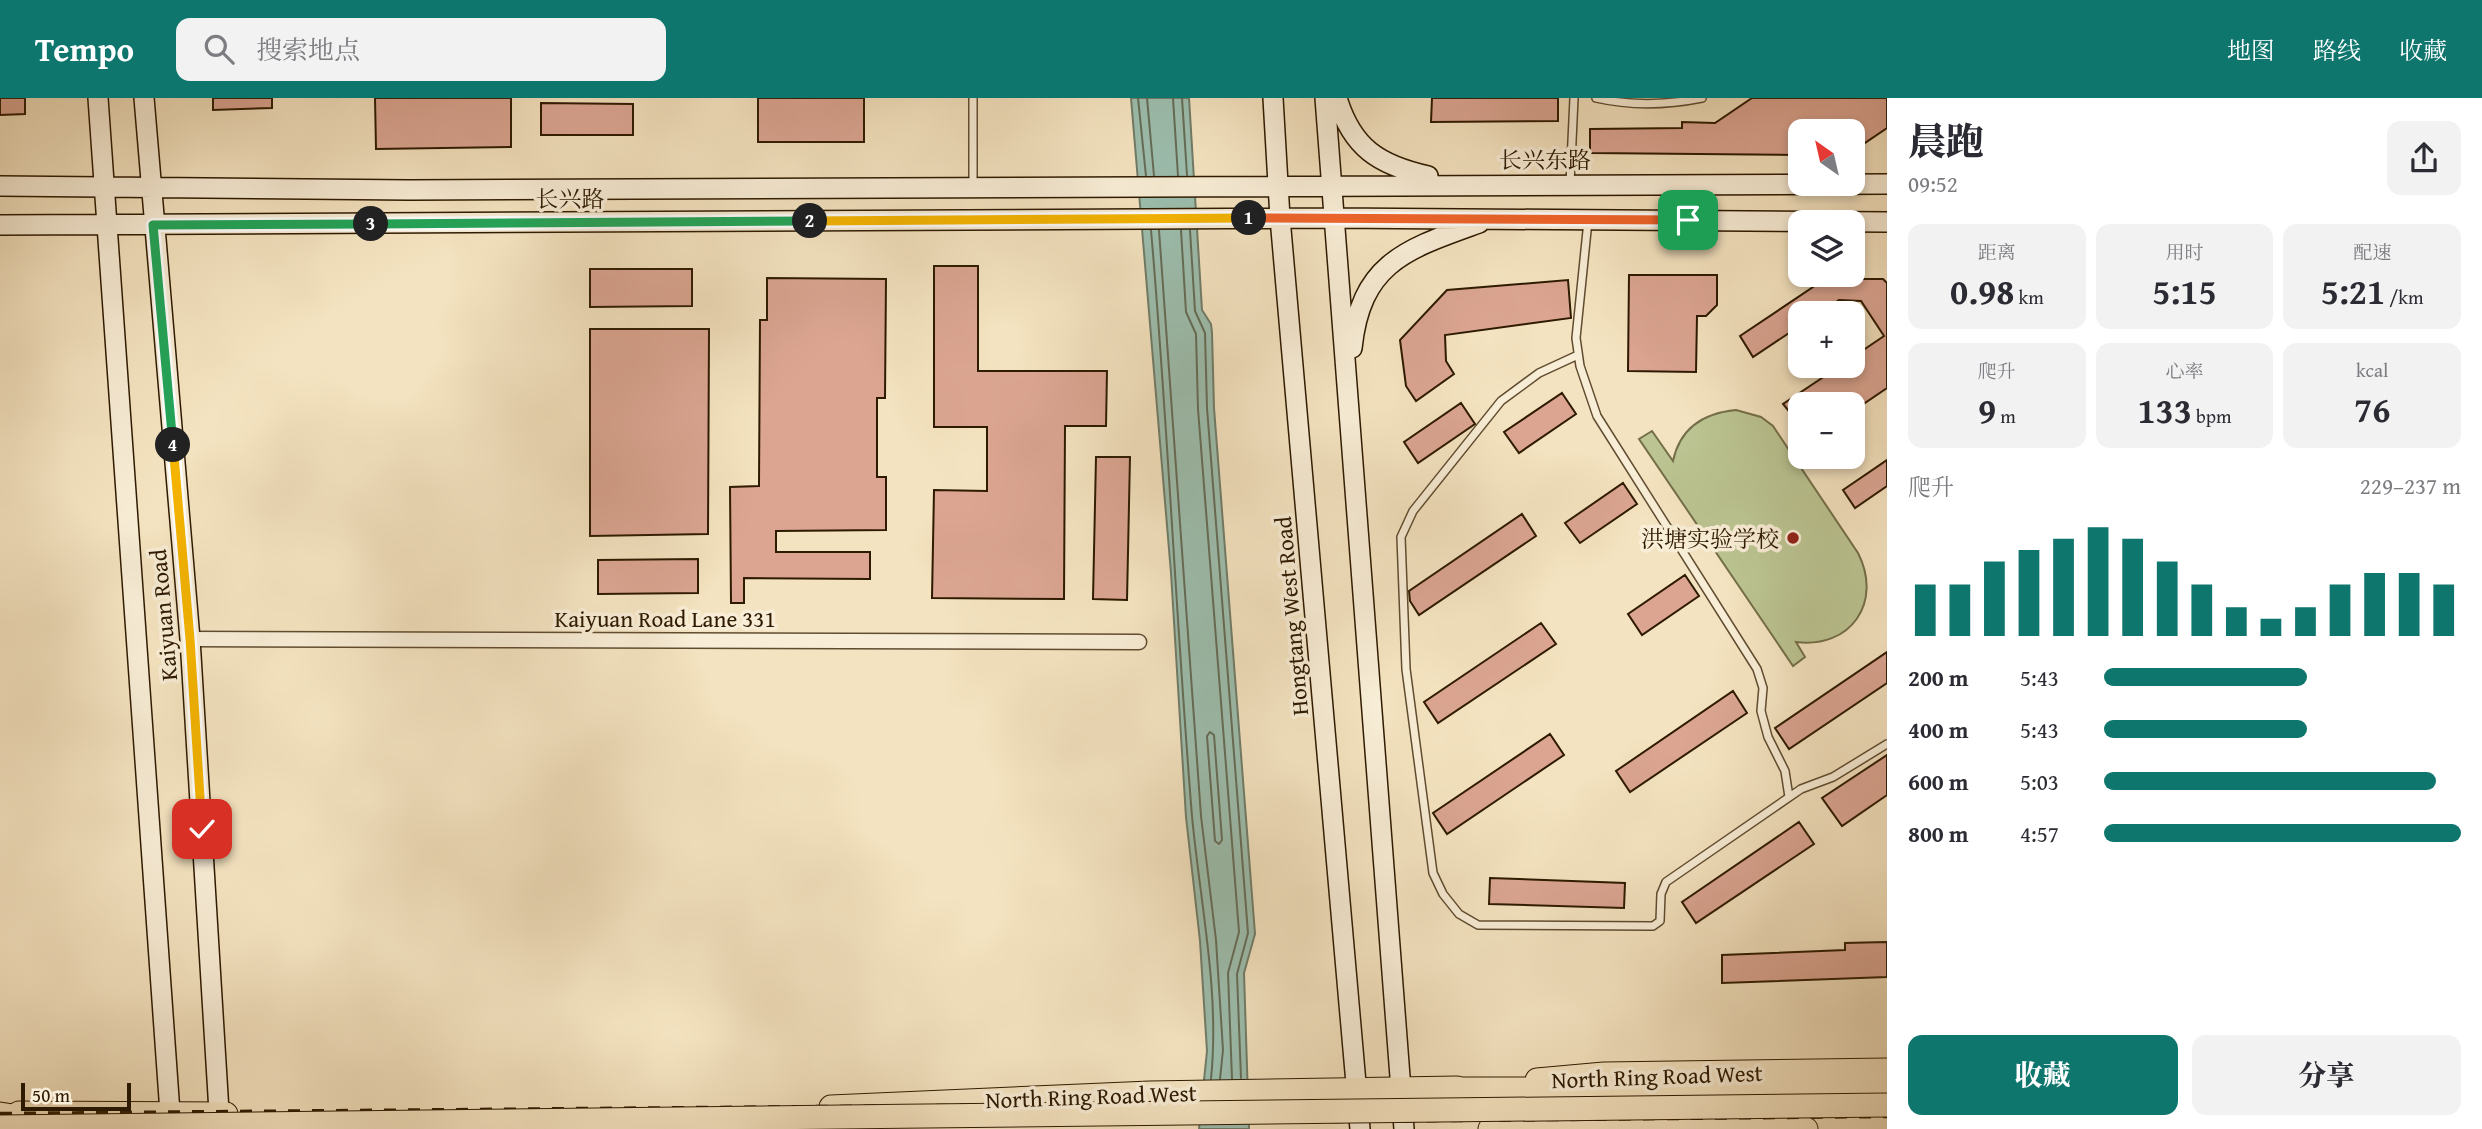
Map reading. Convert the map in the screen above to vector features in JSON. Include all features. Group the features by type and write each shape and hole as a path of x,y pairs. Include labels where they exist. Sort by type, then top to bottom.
{"main road":[{"name":"Kaiyuan Road","path":"98,98 170,1121"},
{"name":"Kaiyuan Road","path":"144,98 190,639 220,1122"},
{"name":"Hongtang West Road","path":"1273,98 1280,218 1360,1129"},
{"path":"1325,98 1404,1129"},
{"path":"1337,98 1355,139 1376,158 1402,170 1463,184"},
{"name":"长兴东路","path":"1139,185 1887,184"},
{"name":"长兴路","path":"0,186 409,190 1139,185"},
{"name":"长兴路","path":"0,225 1280,218"},
{"path":"1280,218 1887,222"},
{"path":"1347,394 1355,323 1364,299 1381,272 1399,255 1492,219"},
{"name":"North Ring Road West","path":"0,1113 220,1122 827,1107 1150,1093 1440,1089 1604,1074 1887,1070"},
{"path":"1440,1089 1887,1089"},
{"path":"0,1127 721,1120 1372,1108 1887,1105"},
{"path":"0,1113 85,1126"},
{"path":"1490,1129 1806,1129"}],"street":[{"name":"Kaiyuan Road Lane 331","path":"190,639 1139,642"}],"lane":[{"path":"973,98 973,186"},
{"path":"1570,184 1574,98"},
{"path":"1596,98 1616,103 1672,104 1702,98"},
{"path":"1588,220 1576,338 1578,355 1597,416 1757,669 1763,688 1761,711 1768,737 1784,771 1789,797"},
{"path":"1578,355 1539,373 1502,401 1413,511 1401,537 1406,669 1433,873 1443,894 1460,914 1478,925 1653,926 1660,922 1661,894 1666,881 1789,797 1833,777 1887,744"}],"green space":[{"path":"1736,410 1761,417 1773,426 1788,448 1788,469 1802,469 1858,553 1865,571 1867,589 1864,605 1857,618 1846,630 1832,638 1796,642 1805,657 1793,666 1639,439 1652,431 1673,461 1681,440 1695,424"}],"water":[{"path":"1131,98 1189,98 1202,310 1211,324 1212,333 1214,408 1255,934 1244,973 1249,1129 1199,1129 1207,1051 1200,941 1186,817 1171,573"}],"building":[{"path":"0,98 25,98 25,114 0,115"},
{"path":"213,98 272,98 272,108 213,110"},
{"path":"375,98 511,98 511,147 376,149"},
{"path":"758,98 864,98 864,142 758,142"},
{"path":"1432,98 1558,98 1558,121 1431,122"},
{"path":"1752,98 1887,98 1887,128 1866,142 1866,119 1788,119 1788,155 1590,153 1590,129 1682,128 1682,122 1715,123"},
{"path":"541,103 633,104 633,135 541,135"},
{"path":"934,266 978,266 978,371 1107,371 1106,426 1065,426 1064,599 932,598 934,490 987,491 987,427 934,427"},
{"path":"590,269 692,269 692,306 590,307"},
{"path":"1629,275 1717,275 1717,305 1706,316 1697,316 1696,372 1628,371"},
{"path":"767,278 886,279 885,398 877,398 877,477 886,477 886,530 776,531 776,552 870,552 870,579 744,578 744,603 731,603 730,487 759,486 760,320 767,320"},
{"path":"1865,279 1883,279 1887,283 1887,388 1865,403 1865,392 1801,392 1822,378 1865,378 1865,349 1884,336 1865,307 1865,301 1792,301 1813,287 1865,287"},
{"path":"1568,280 1571,318 1445,335 1446,361 1454,374 1416,401 1406,386 1400,340 1447,290"},
{"path":"1788,304 1788,334 1753,357 1740,336"},
{"path":"590,329 709,329 708,534 590,536"},
{"path":"1562,393 1576,414 1519,453 1504,432"},
{"path":"1461,403 1475,424 1418,463 1404,442"},
{"path":"1096,457 1130,457 1127,600 1093,599"},
{"path":"1887,460 1887,486 1855,508 1843,490"},
{"path":"1623,483 1637,504 1580,543 1565,523"},
{"path":"1522,514 1536,536 1419,615 1410,601 1409,591"},
{"path":"698,559 698,593 598,594 598,560"},
{"path":"1685,575 1699,596 1642,635 1628,614"},
{"path":"1541,623 1556,644 1438,723 1424,702"},
{"path":"1887,652 1887,683 1789,749 1775,728"},
{"path":"1733,691 1747,713 1630,792 1616,771"},
{"path":"1550,734 1564,755 1447,834 1433,813"},
{"path":"1887,755 1887,795 1842,826 1822,798"},
{"path":"1799,822 1814,844 1696,923 1682,902"},
{"path":"1490,878 1625,883 1624,908 1489,904"},
{"path":"1887,942 1887,977 1722,983 1722,955 1845,950 1845,943"}],"railway":[{"path":"0,1114 1887,1098"},
{"path":"467,1129 1887,1116"}],"place":[{"name":"洪塘实验学校","path":"1793,538"}],"route":[{"path":"202,829 190,639 153,225 1334,218 1688,220"}]}
